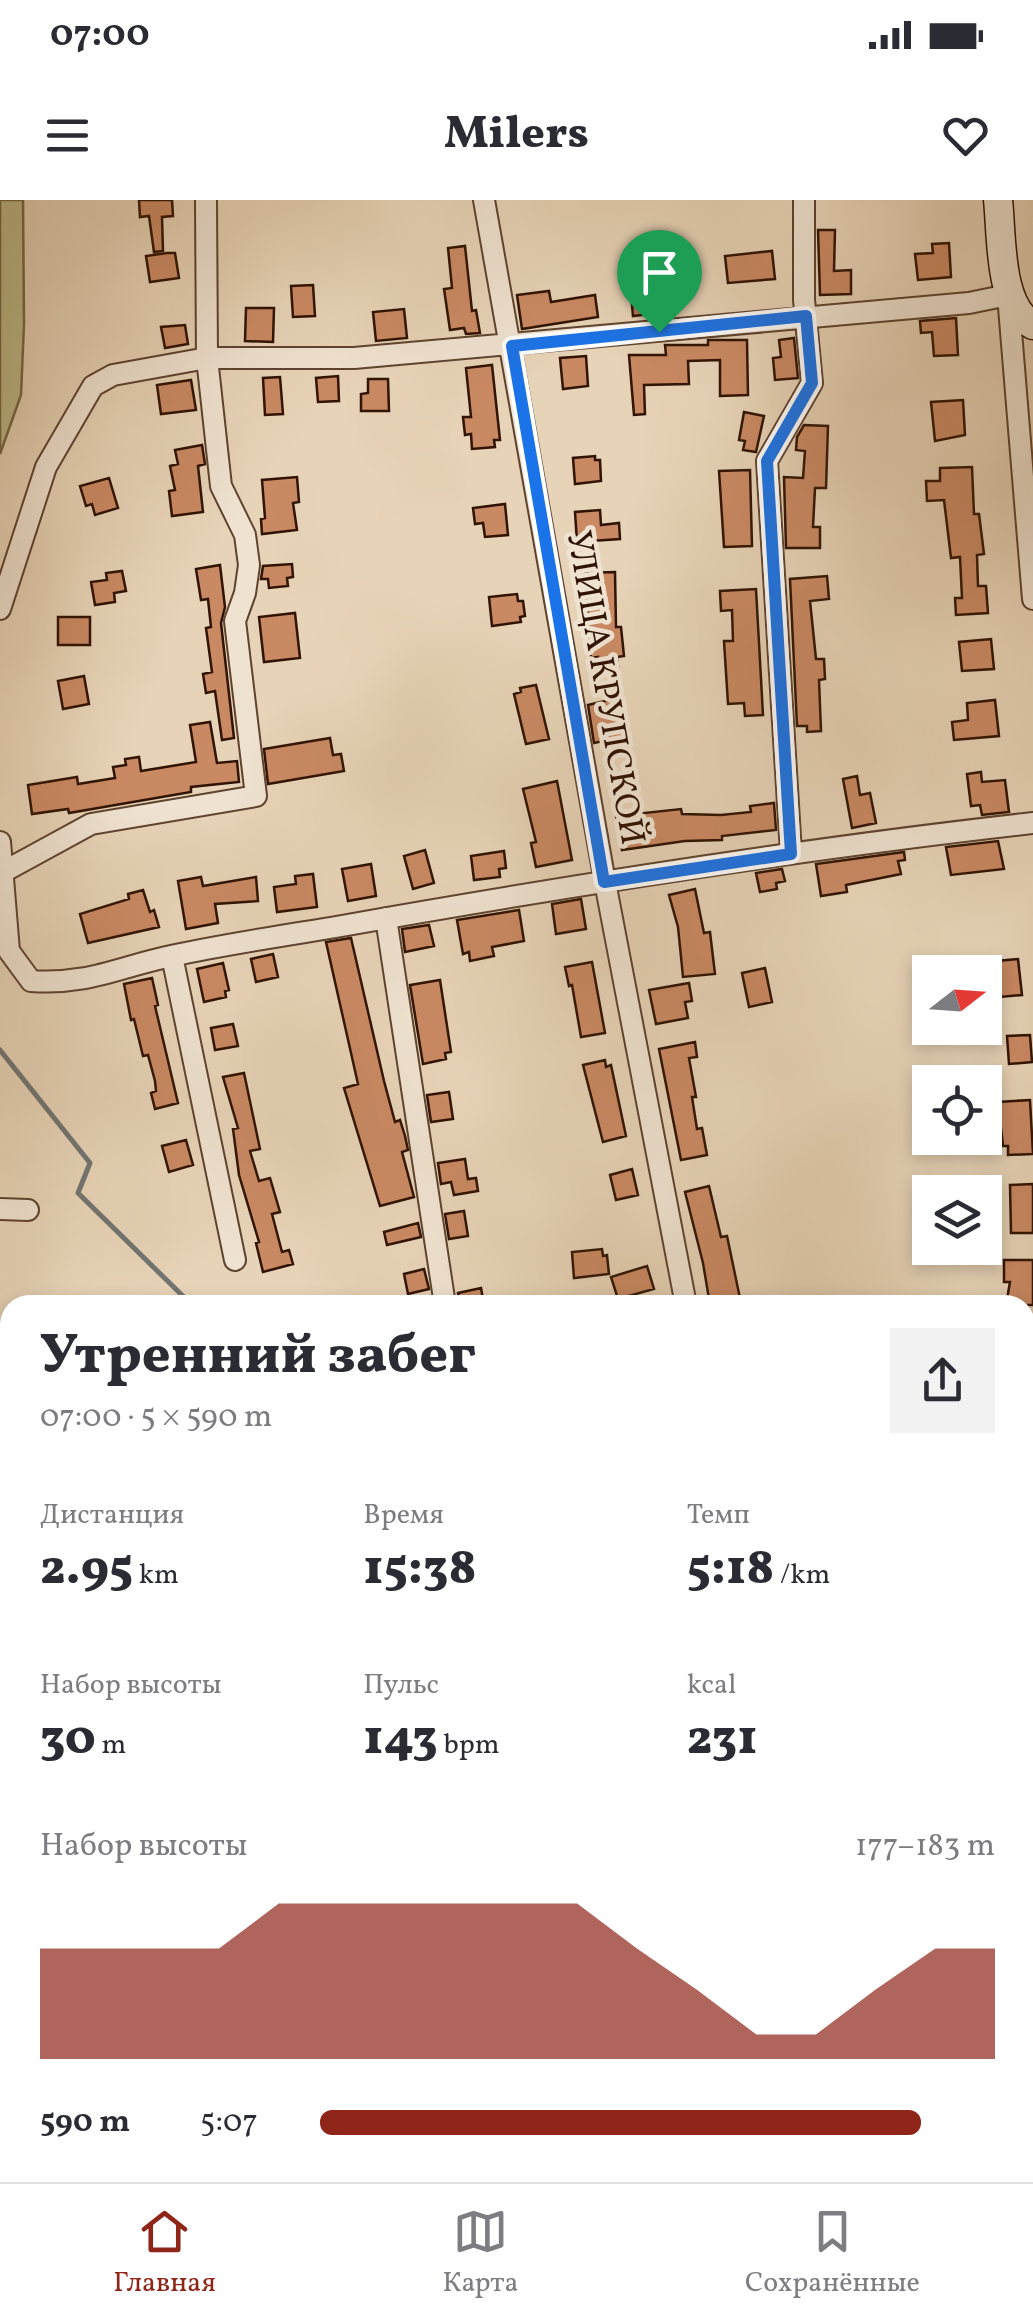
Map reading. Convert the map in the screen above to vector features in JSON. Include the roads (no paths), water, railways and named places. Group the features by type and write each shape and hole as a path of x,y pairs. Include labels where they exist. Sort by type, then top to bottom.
{"main road":[{"path":"998,200 1008,295 1026,322 1033,325"}],"street":[{"path":"4,872 91,824 256,796 235,621 249,565 245,536 221,486 207,358 206,200"},
{"name":"УЛИЦА КРУПСКОЙ","path":"484,200 604,882 684,1295"},
{"path":"791,854 767,461 812,383 806,316 804,200"},
{"path":"0,609 46,466 93,386 113,375 207,358 354,358 512,346 969,303 1008,295 1033,599"},
{"path":"0,842 9,950 31,981 63,983 96,978 172,956 604,882 1033,823"},
{"path":"386,918 443,1295"},
{"path":"172,956 235,1260"},
{"path":"0,1209 28,1210"}],"waterway":[{"path":"0,1050 90,1163 78,1193 182,1295"}]}
